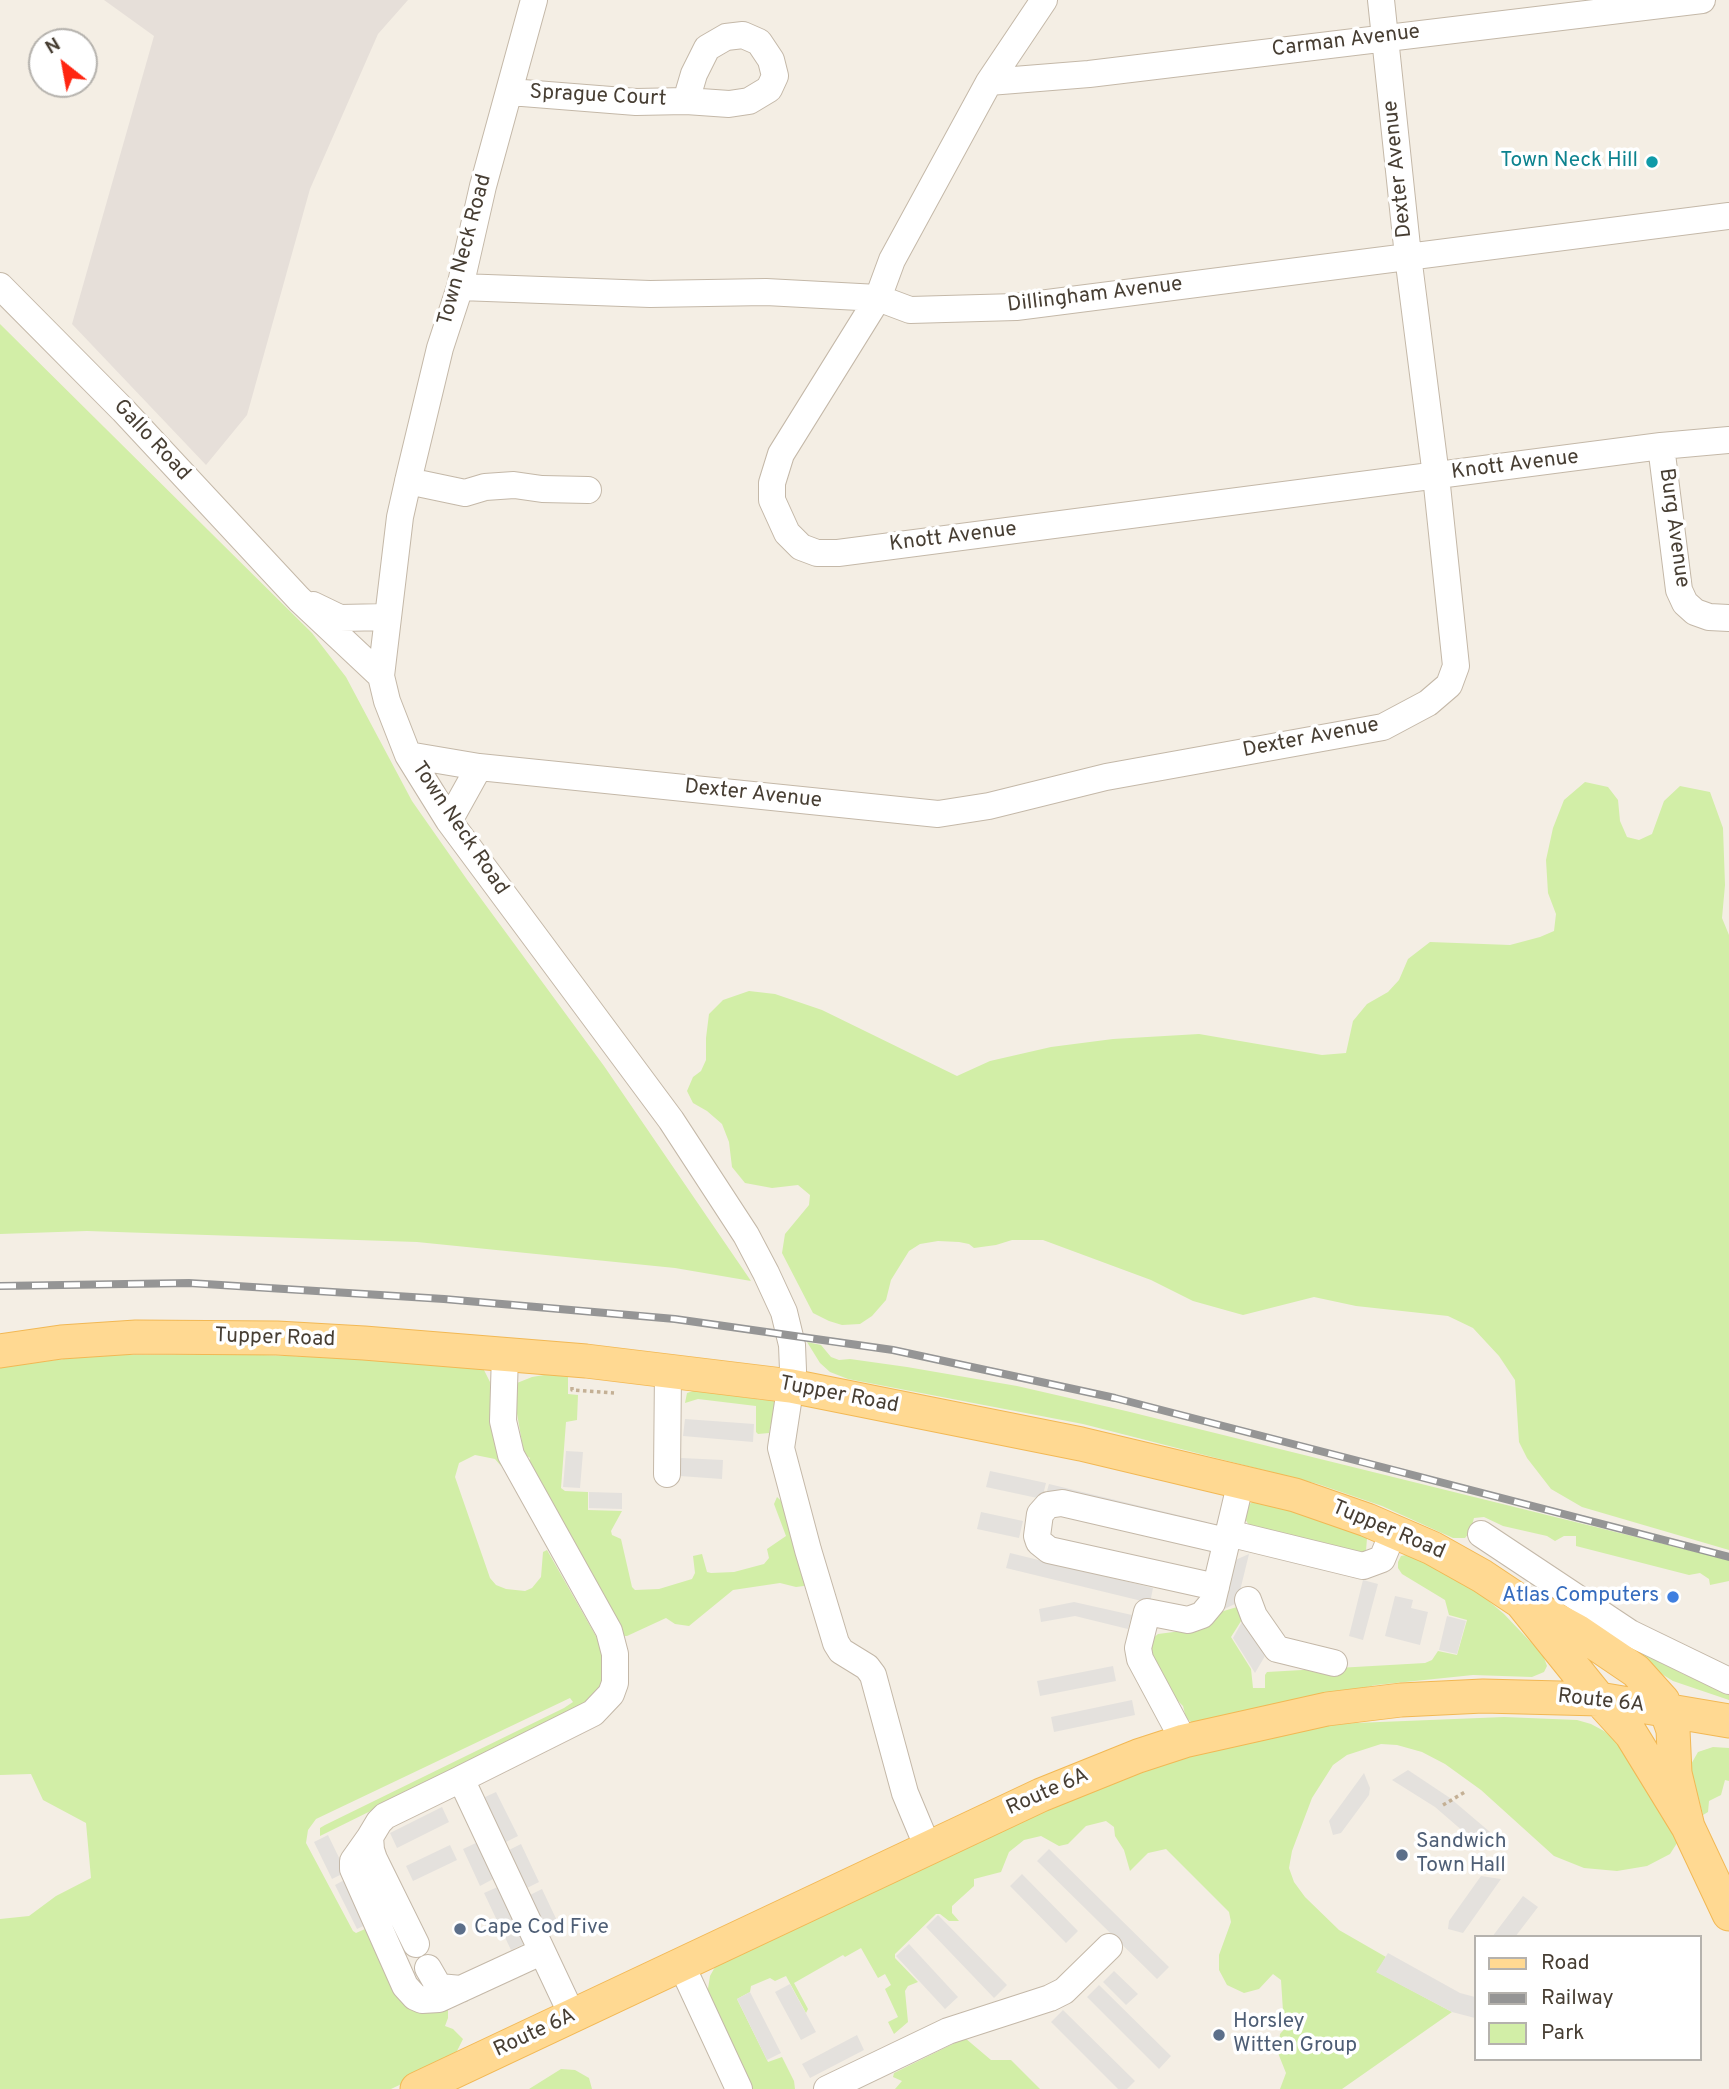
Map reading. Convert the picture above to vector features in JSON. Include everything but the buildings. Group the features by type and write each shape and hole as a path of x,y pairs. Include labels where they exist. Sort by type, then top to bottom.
{"main road":[{"name":"Tupper Road","path":"0,1350 86,1340 277,1338 364,1342 668,1371 792,1386 1081,1444 1316,1501 1449,1556 1510,1594 1631,1734 1688,1827"},
{"path":"1510,1594 1577,1631 1636,1671 1656,1692 1668,1710 1674,1742 1675,1773 1688,1827 1729,1914"},
{"name":"Route 6A","path":"436,2085 681,1964 928,1848 1095,1773 1184,1741 1327,1709 1401,1700 1515,1696 1599,1699 1729,1721"}],"street":[{"name":"Town Neck Road","path":"534,0 483,186 460,287 440,348 408,481 400,517 381,676 387,701 408,755 449,821 671,1120 757,1254 783,1312 792,1345 792,1386 781,1448 811,1562 836,1643 841,1651 867,1667 873,1675 905,1793 928,1848"},
{"name":"Knott Avenue","path":"1044,0 989,82 892,260 877,298 781,454 772,483 772,500 787,533 801,547 817,553 838,553 1661,446 1729,440"},
{"name":"Dexter Avenue","path":"408,755 480,767 938,814 989,806 1106,777 1383,727 1428,703 1449,685 1456,666 1381,0"},
{"name":"Carman Avenue","path":"989,82 1089,74 1702,0"},
{"name":"Sprague Court","path":"510,92 636,102 685,101"},
{"name":"Dillingham Avenue","path":"460,287 650,294 766,292 877,298 910,310 1016,307 1729,216"},
{"name":"Gallo Road","path":"0,286 123,410 299,599 381,676"},
{"name":"Burg Avenue","path":"1661,446 1679,590 1685,603 1695,612 1709,617 1729,618"},
{"path":"408,481 465,492 485,487 514,485 542,489 588,490"},
{"name":"Gallo Road","path":"299,599 340,618 388,617"},
{"path":"449,821 480,767"},
{"path":"505,1354 503,1421 511,1455 608,1631 616,1662 615,1684 611,1694 593,1713 385,1816 353,1861 353,1869 409,1992 415,1997 432,2000 541,1952"},
{"path":"667,1474 668,1371"},
{"path":"1184,1741 1140,1659 1138,1648 1147,1612 1188,1620 1207,1610 1216,1587 1241,1481"},
{"path":"1216,1587 1049,1550 1039,1542 1037,1536 1040,1514 1048,1505 1062,1503 1363,1566 1382,1559 1394,1531"},
{"path":"1481,1534 1643,1641 1729,1681"},
{"path":"1510,1594 1516,1558"},
{"path":"1248,1600 1254,1616 1277,1649 1334,1663"},
{"path":"461,1779 573,2017"},
{"path":"370,1836 374,1860 416,1944"},
{"path":"827,2089 948,2031 1064,1991 1109,1947"},
{"path":"681,1964 740,2089"},
{"path":"428,1968 439,1987 461,1989"}],"path":[{"path":"1443,1805 1465,1792"}],"shaded area":[{"path":"104,0 408,0 378,34 310,189 247,415 206,465 72,324 154,36"},
{"path":"685,1419 754,1424 753,1442 683,1436"},
{"path":"566,1451 583,1452 580,1488 563,1487"},
{"path":"681,1458 723,1460 722,1479 680,1476"},
{"path":"990,1471 1046,1483 1042,1499 986,1487"},
{"path":"1049,1484 1207,1522 1205,1529 1047,1491"},
{"path":"589,1492 622,1493 622,1509 589,1508"},
{"path":"981,1512 1023,1521 1019,1538 977,1529"},
{"path":"1010,1553 1153,1588 1150,1603 1006,1568"},
{"path":"1249,1554 1237,1603 1220,1611 1233,1561"},
{"path":"1363,1580 1378,1584 1363,1640 1349,1636"},
{"path":"1395,1596 1413,1600 1411,1608 1428,1612 1420,1645 1385,1636"},
{"path":"1074,1602 1132,1615 1128,1629 1075,1616 1041,1622 1039,1609"},
{"path":"1447,1616 1466,1621 1457,1654 1439,1650"},
{"path":"1243,1620 1265,1656 1255,1673 1233,1638"},
{"path":"1113,1666 1116,1681 1040,1696 1037,1681"},
{"path":"1132,1700 1135,1715 1054,1732 1051,1717"},
{"path":"1408,1770 1450,1798 1497,1838 1479,1845 1435,1807 1392,1780"},
{"path":"1364,1773 1370,1788 1369,1795 1341,1833 1333,1835 1329,1821"},
{"path":"496,1792 518,1836 504,1843 483,1798"},
{"path":"442,1807 449,1822 397,1848 390,1833"},
{"path":"328,1835 346,1872 332,1879 314,1842"},
{"path":"478,1842 495,1878 480,1886 463,1849"},
{"path":"521,1844 539,1882 525,1889 507,1851"},
{"path":"450,1845 457,1860 413,1881 406,1866"},
{"path":"1049,1849 1169,1967 1157,1979 1037,1861"},
{"path":"1022,1874 1078,1931 1066,1943 1010,1886"},
{"path":"1481,1876 1501,1879 1463,1933 1448,1929 1449,1921"},
{"path":"348,1878 370,1923 357,1929 335,1885"},
{"path":"500,1886 526,1943 511,1950 484,1893"},
{"path":"542,1889 560,1927 546,1934 528,1896"},
{"path":"1523,1896 1538,1907 1517,1935 1494,1935"},
{"path":"938,1915 1007,1985 994,1998 926,1927"},
{"path":"909,1944 958,1997 945,2009 896,1956"},
{"path":"1388,1953 1460,1993 1474,1997 1474,2018 1452,2012 1376,1972"},
{"path":"1114,1971 1138,1994 1126,2005 1103,1982"},
{"path":"790,1984 816,2032 801,2040 775,1992"},
{"path":"1099,1985 1171,2056 1159,2069 1087,1997"},
{"path":"750,1992 781,2053 767,2060 737,1999"},
{"path":"1063,2010 1135,2081 1127,2089 1118,2089 1051,2022"},
{"path":"857,2035 864,2050 810,2078 802,2064"}],"green space":[{"path":"0,324 312,633 346,677 412,801 604,1066 751,1281 675,1268 417,1242 87,1231 0,1234"},
{"path":"1585,782 1608,787 1618,800 1620,821 1627,837 1639,840 1652,834 1664,801 1680,786 1710,792 1723,828 1725,885 1722,918 1729,935 1729,1550 1582,1507 1551,1489 1527,1458 1519,1442 1515,1380 1499,1356 1473,1328 1448,1316 1356,1306 1314,1297 1243,1315 1193,1301 1151,1280 1043,1240 1012,1240 974,1248 959,1242 920,1244 909,1251 891,1280 886,1300 872,1316 860,1324 842,1325 829,1321 813,1313 782,1253 785,1234 809,1205 810,1195 798,1185 772,1188 745,1183 732,1167 729,1142 722,1124 693,1103 687,1091 693,1077 701,1071 706,1060 709,1014 723,1000 749,991 775,994 822,1010 957,1076 990,1061 1051,1047 1113,1039 1199,1034 1322,1055 1346,1053 1353,1021 1367,1004 1388,992 1399,980 1408,959 1430,942 1510,945 1554,931 1556,914 1548,893 1546,860 1553,828 1564,800"},
{"path":"807,1342 821,1345 831,1357 839,1360 850,1359 907,1367 1017,1386 1729,1560 1729,1581 1710,1585 1709,1579 1700,1573 1689,1575 1576,1546 1576,1536 1564,1536 1555,1541 1547,1536 1503,1526 1484,1517 1474,1518 1465,1538 1453,1538 1382,1506 1318,1484 1083,1424 848,1379 830,1372 820,1363"},
{"path":"236,1354 371,1359 483,1368 490,1382 491,1420 501,1466 495,1459 475,1455 459,1463 455,1477 490,1578 496,1585 506,1589 525,1591 532,1588 541,1577 543,1552 547,1550 597,1638 604,1659 603,1682 594,1698 589,1698 577,1709 320,1836 320,1828 325,1825 564,1708 573,1702 570,1698 316,1819 308,1830 306,1843 353,1931 356,1933 372,1926 404,1998 448,2007 445,2026 453,2029 463,2039 446,2063 391,2089 0,2089 0,1919 29,1916 56,1896 91,1878 86,1823 43,1800 31,1774 0,1775 0,1367 96,1355"},
{"path":"550,1374 568,1377 568,1394 578,1395 577,1420 566,1422 561,1488 565,1491 588,1492 588,1510 622,1511 611,1531 612,1535 621,1539 635,1590 659,1589 692,1579 695,1573 693,1556 702,1554 707,1572 711,1573 734,1572 764,1564 769,1558 767,1549 786,1536 774,1504 777,1497 788,1507 806,1580 804,1586 780,1583 733,1590 689,1626 675,1624 666,1618 624,1636 528,1464 530,1458 524,1454 515,1402 517,1383"},
{"path":"696,1390 763,1400 765,1396 776,1401 769,1433 756,1432 756,1406 698,1399 685,1403 687,1393"},
{"path":"1255,1500 1307,1512 1367,1538 1366,1551 1363,1554 1250,1527 1244,1517 1247,1506"},
{"path":"1411,1554 1478,1592 1504,1614 1543,1655 1547,1666 1544,1672 1532,1677 1473,1675 1376,1685 1194,1724 1186,1718 1183,1706 1151,1660 1149,1646 1158,1634 1189,1630 1217,1613 1237,1607 1243,1618 1231,1637 1251,1669 1253,1688 1265,1688 1267,1672 1425,1663 1432,1660 1438,1651 1457,1655 1467,1620 1449,1615 1445,1600 1402,1574 1398,1562 1401,1556"},
{"path":"1543,1595 1683,1674 1729,1692 1729,1700 1673,1681 1552,1606"},
{"path":"1504,1717 1577,1720 1604,1731 1622,1746 1679,1840 1670,1854 1647,1866 1617,1871 1584,1868 1554,1856 1481,1790 1445,1764 1422,1752 1381,1744 1347,1755 1333,1765 1312,1798 1292,1851 1289,1868 1294,1882 1305,1897 1339,1930 1386,1957 1377,1972 1452,2012 1342,2089 1280,2089 1286,2073 1278,2053 1280,2034 1289,2024 1283,2011 1281,1980 1273,1974 1259,1989 1244,1993 1227,1985 1219,1970 1219,1955 1231,1922 1229,1912 1166,1849 1148,1853 1130,1871 1124,1850 1115,1836 1114,1827 1106,1821 1086,1826 1068,1844 1059,1846 1041,1836 1024,1840 1009,1852 1001,1872 974,1879 974,1886 952,1906 952,1913 959,1921 949,1921 936,1914 895,1954 895,1958 918,1982 908,1986 905,1991 908,2022 894,2034 888,2022 898,2017 885,1989 891,1985 885,1974 878,1978 861,1948 845,1957 843,1955 794,1983 808,2009 806,2013 786,1976 775,1981 770,1978 751,1986 750,1992 737,1999 768,2062 782,2057 795,2089 751,2089 707,1995 710,1976 715,1967 983,1835 1148,1766 1331,1724"},
{"path":"1713,1747 1729,1748 1729,1781 1725,1780 1721,1795 1709,1801 1708,1812 1703,1815 1690,1766 1698,1752"},
{"path":"965,2038 991,2060 1011,2060 1040,2089 895,2089 902,2081 893,2077 894,2073"},
{"path":"561,2069 575,2070 589,2078 592,2089 529,2089"}],"railway":[{"path":"0,1286 189,1283 444,1299 675,1319 893,1350 1115,1398 1729,1557"}],"place":[{"name":"Town Neck Hill","path":"1652,162"},
{"name":"Atlas Computers","path":"1673,1597"},
{"name":"Sandwich Town Hall","path":"1402,1855"},
{"name":"Cape Cod Five","path":"460,1929"},
{"name":"Horsley Witten Group","path":"1219,2035"}]}
